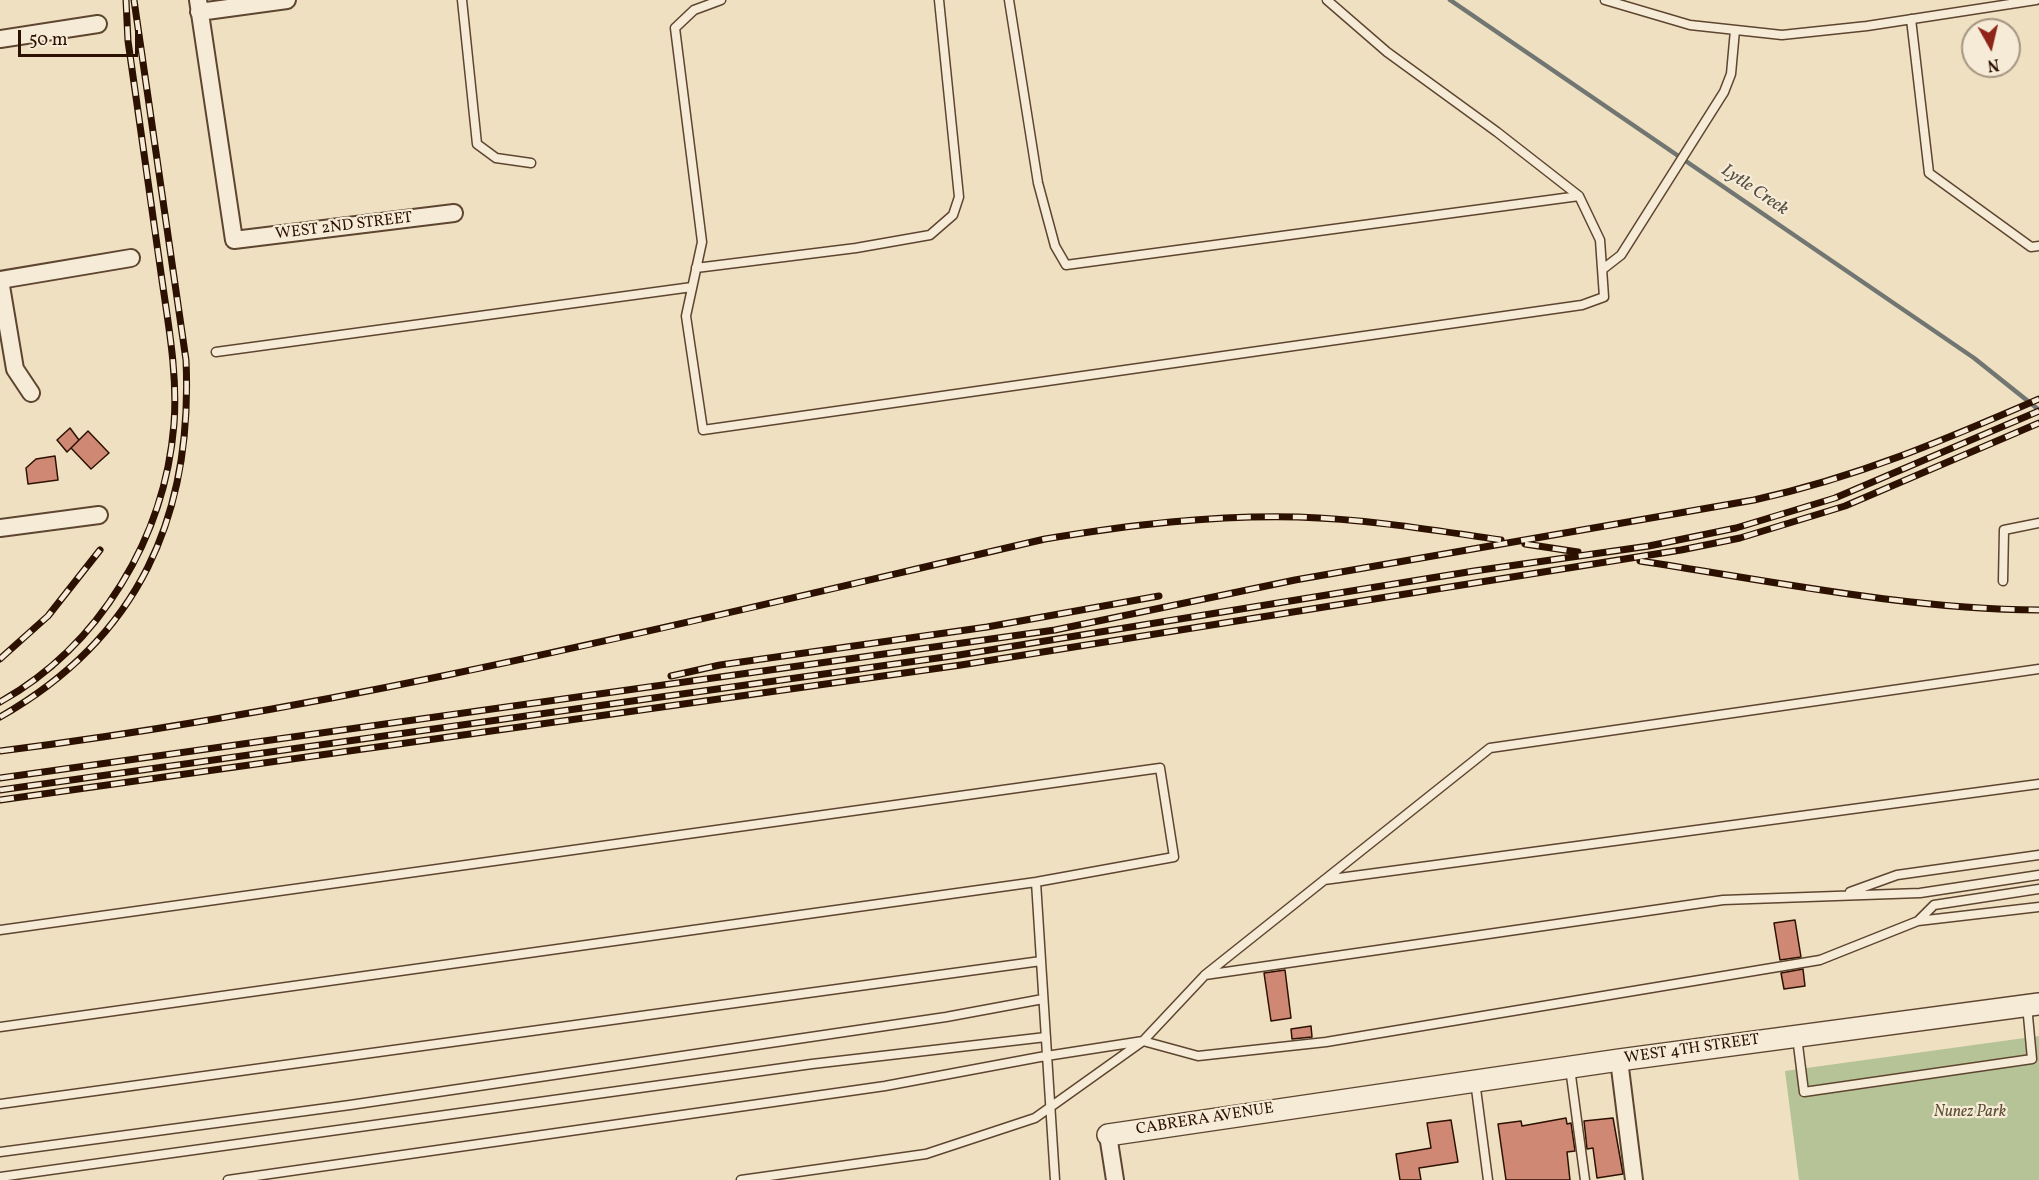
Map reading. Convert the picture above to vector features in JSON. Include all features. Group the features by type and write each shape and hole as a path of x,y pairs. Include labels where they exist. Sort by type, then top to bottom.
{"street":[{"path":"199,6 286,0"},
{"name":"WEST 2ND STREET","path":"199,6 234,240 454,213"},
{"path":"0,39 98,24"},
{"path":"31,393 15,369 0,280 130,258"},
{"path":"0,528 99,515"},
{"name":"WEST 4TH STREET","path":"1346,1099 2033,1004"},
{"path":"1618,1060 1634,1180"},
{"name":"CABRERA AVENUE","path":"1115,1180 1108,1135 1346,1099"}],"lane":[{"path":"462,0 477,144 496,158 531,163"},
{"path":"721,0 694,10 675,28 702,242 686,316 703,430 1582,305 1604,297 1604,269 1600,240 1579,196 1497,132 1387,52 1327,0"},
{"path":"696,268 856,248 930,235 953,215 958,197 939,0"},
{"path":"1009,0 1038,183 1055,246 1066,265 1579,196"},
{"path":"1605,0 1690,25 1782,35 2036,0"},
{"path":"1911,19 1929,173 2031,247 2039,246"},
{"path":"1604,269 1621,255 1647,218 1724,92 1731,74 1735,30"},
{"path":"216,352 692,287"},
{"path":"2002,581 2004,530 2039,523"},
{"path":"741,1180 926,1154 1035,1118 1143,1041 1204,975 1490,748 2039,669"},
{"path":"0,930 1160,768 1174,857 1036,882 0,1027"},
{"path":"1323,880 2039,784"},
{"path":"1844,894 1897,875 2039,855"},
{"path":"1204,975 1723,900 1920,893 2039,875"},
{"path":"1036,882 1055,1180"},
{"path":"1918,921 1934,905 2039,889"},
{"path":"228,1180 885,1086 1143,1041 1198,1056 1326,1042 1820,960 1918,921 2039,907"},
{"path":"0,1104 1041,961"},
{"path":"0,1152 523,1080 946,1017 1043,999"},
{"path":"1797,1036 1804,1092 2032,1059 2033,1004"},
{"path":"0,1177 812,1064 1046,1037"},
{"path":"1570,1067 1585,1180"},
{"path":"1475,1081 1488,1180"}],"green space":[{"name":"Nunez Park","path":"2039,1036 2039,1180 1799,1180 1785,1071"}],"building":[{"path":"70,428 79,440 67,452 57,440"},
{"path":"88,431 109,453 91,469 71,448"},
{"path":"55,456 58,480 28,484 26,468 36,459"},
{"path":"1795,920 1801,957 1780,960 1774,923"},
{"path":"1803,969 1805,986 1784,989 1781,973"},
{"path":"1285,970 1291,1018 1271,1021 1264,973"},
{"path":"1311,1026 1312,1037 1292,1039 1291,1029"},
{"path":"1566,1118 1567,1124 1571,1123 1575,1151 1567,1152 1570,1180 1506,1180 1498,1124 1521,1121 1522,1126"},
{"path":"1613,1118 1623,1174 1597,1178 1593,1148 1587,1149 1584,1121"},
{"path":"1451,1120 1458,1162 1419,1168 1421,1180 1400,1180 1396,1154 1431,1148 1427,1123"}],"waterway":[{"name":"Lytle Creek","path":"1450,0 1974,358 2039,410"}],"railway":[{"path":"0,702 36,679 68,651 97,619 121,584 141,547 157,507 168,466 175,404 173,364 128,41 126,0"},
{"path":"0,717 48,685 89,650 122,610 148,567 167,521 179,470 186,417 186,360 134,0"},
{"path":"0,778 1055,630 1295,580 1754,500 1792,491 1899,457 2039,399"},
{"path":"0,790 959,655 1474,571 1649,546 1736,528 1835,498 2039,411"},
{"path":"0,800 961,665 1681,550 1740,538 1845,506 2039,423"},
{"path":"0,751 132,733 395,686 655,630 1045,539 1108,529 1202,519 1298,517 1374,523 1501,540"},
{"path":"1525,544 1578,552"},
{"path":"0,659 48,616 100,550"},
{"path":"1640,561 1889,599 1939,605 2039,610"},
{"path":"671,676 720,665 987,627 1159,596"}]}
